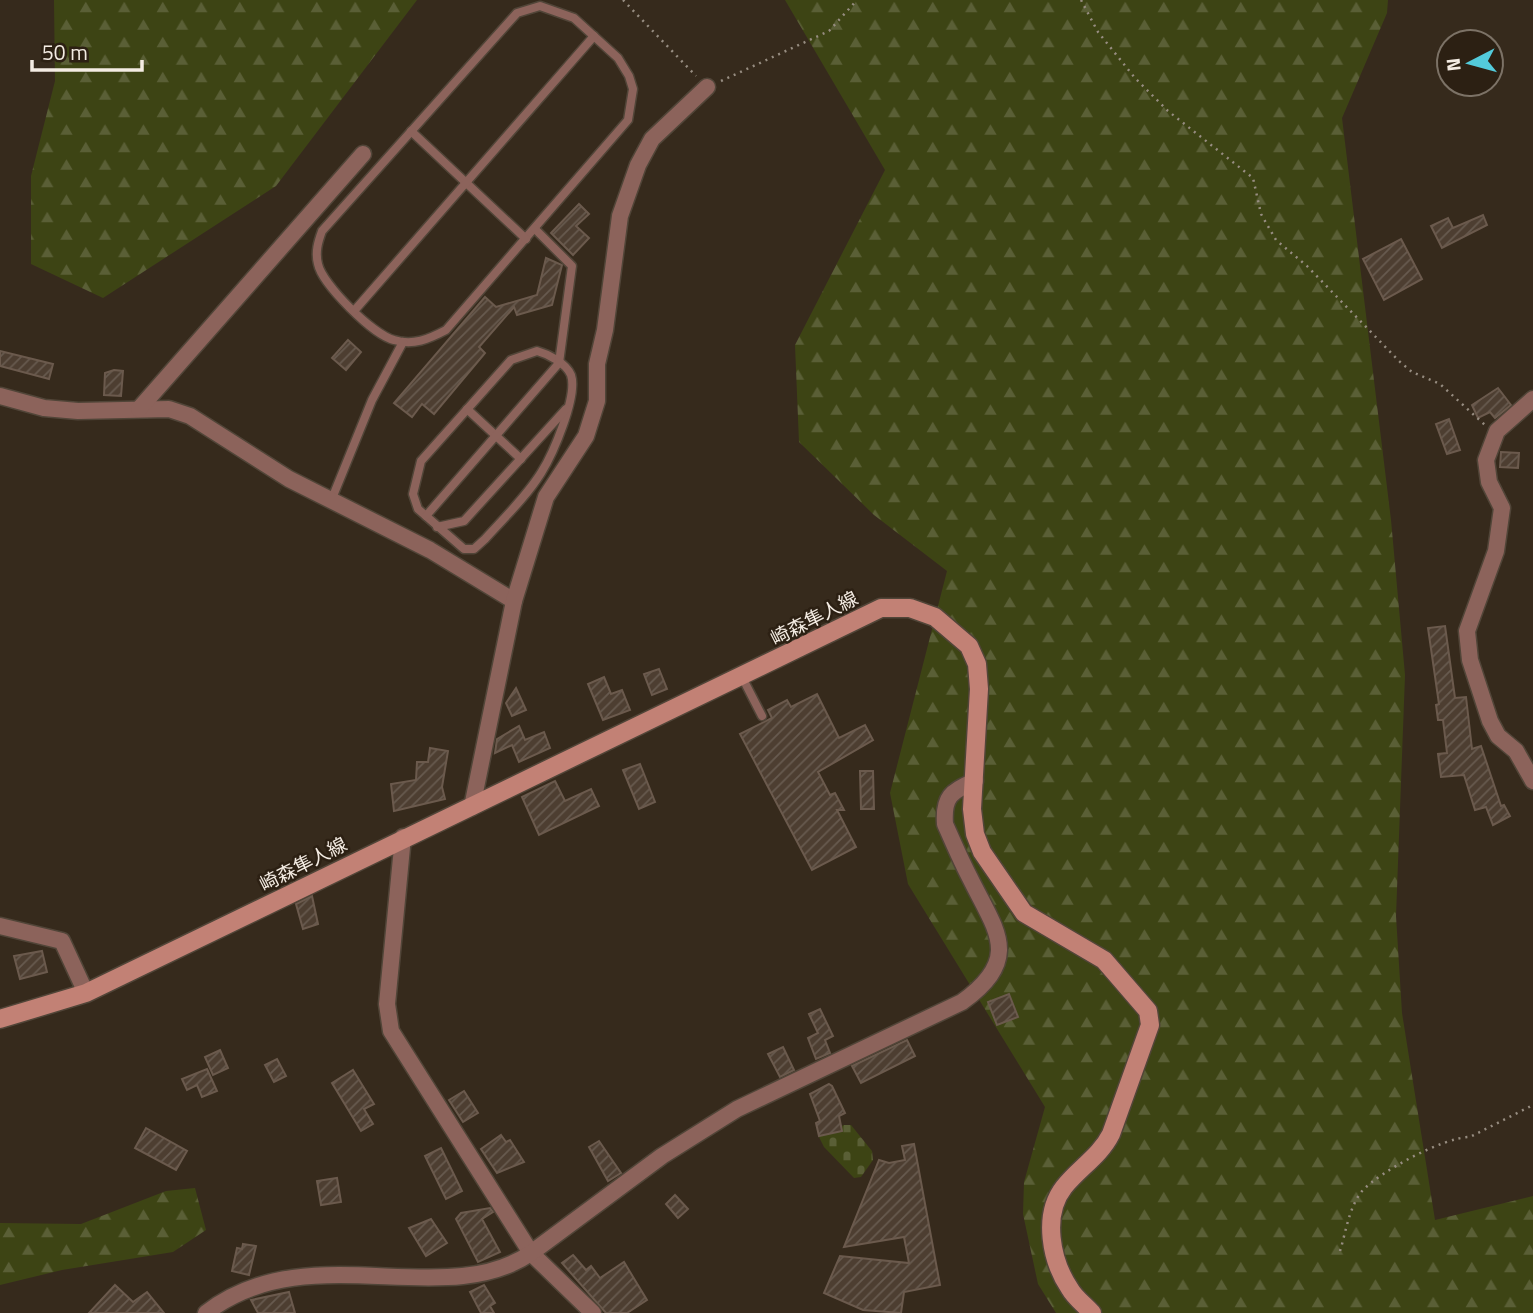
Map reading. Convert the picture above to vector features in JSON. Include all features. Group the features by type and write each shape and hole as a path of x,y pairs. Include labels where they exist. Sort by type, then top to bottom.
{"main road":[{"name":"崎森隼人線","path":"0,1019 86,993 403,837 472,807 881,608 910,608 935,617 969,646 977,664 972,809 975,834 982,852 1013,901 1038,922 1104,960 1148,1012 1150,1025 1111,1134 1104,1148 1062,1190 1052,1212 1053,1251 1060,1270 1070,1290 1092,1313"}],"street":[{"path":"472,807 514,601 545,497 586,436 597,401 597,364 605,330 620,216 638,165 652,139 707,88"},
{"path":"139,409 363,154"},
{"path":"0,396 44,408 78,411 169,409 190,416 289,479 430,550 514,601"},
{"path":"1533,399 1497,431 1486,460 1489,482 1502,508 1496,551 1467,631 1470,660 1490,721 1498,736 1516,751 1533,781"},
{"path":"206,1313 220,1302 285,1282 309,1280 428,1293 457,1292 489,1283 516,1268 531,1253 662,1156 737,1109 942,1012 979,989 997,962 999,934 945,824 944,806 960,788 975,781"},
{"path":"403,837 387,1004 391,1031 531,1253 593,1313"},
{"path":"0,926 62,941 86,993"}],"lane":[{"path":"540,6 574,18 618,58 629,76 633,104 628,120 446,330 429,339 403,342 381,334 355,312 323,276 318,264 322,231 411,131 517,13 540,6"},
{"path":"355,312 594,36"},
{"path":"411,131 526,239"},
{"path":"426,516 559,363 572,265 535,229"},
{"path":"331,501 372,400 403,342"},
{"path":"537,351 559,363 570,372 570,405 542,471 485,539 474,549 464,549 418,509 413,494 421,461 511,360 537,351"},
{"path":"437,527 464,521 570,405"},
{"path":"467,410 497,434 521,459"},
{"path":"742,677 762,716"}],"path":[{"path":"623,0 707,88 829,31 857,0"},
{"path":"1081,0 1098,32 1135,78 1168,111 1253,178 1261,214 1276,240 1307,266 1399,361 1412,372 1440,384 1478,422 1497,431"},
{"path":"1340,1251 1353,1205 1364,1189 1430,1147 1458,1137 1470,1137 1533,1105"}],"green space":[{"path":"54,0 417,0 276,186 103,298 31,264 31,176 55,81"},
{"path":"785,0 1388,0 1387,13 1342,118 1391,520 1405,675 1396,916 1402,1013 1435,1220 1533,1196 1533,1313 1056,1313 1038,1284 1023,1214 1024,1182 1045,1107 908,884 890,793 947,571 874,515 799,442 795,345 885,170"},
{"path":"851,1125 872,1151 873,1160 861,1177 854,1178 824,1147 818,1135"},
{"path":"195,1188 206,1230 173,1252 62,1270 0,1285 0,1223 81,1224 166,1191"}],"building":[{"path":"579,204 589,214 576,226 589,238 573,255 551,233"},
{"path":"1483,215 1487,225 1442,248 1431,226 1448,218 1453,228"},
{"path":"1401,239 1422,279 1384,300 1363,259"},
{"path":"546,258 562,265 552,305 517,315 514,307 479,347 485,353 434,414 422,404 412,417 394,403 485,297 496,307 537,295"},
{"path":"348,340 361,352 346,370 332,358"},
{"path":"0,351 53,364 49,379 0,366"},
{"path":"123,371 121,396 104,395 105,373"},
{"path":"1498,388 1511,405 1495,418 1490,412 1478,418 1472,405"},
{"path":"1449,419 1460,450 1447,454 1436,424"},
{"path":"1501,452 1519,453 1518,468 1500,467"},
{"path":"1445,626 1455,698 1466,697 1472,749 1481,746 1501,806 1504,805 1510,816 1493,825 1486,807 1475,810 1464,775 1441,777 1438,754 1447,753 1443,720 1438,720 1436,705 1439,704 1428,628"},
{"path":"659,669 667,689 652,695 644,674"},
{"path":"604,677 611,694 622,690 630,710 603,720 588,684"},
{"path":"516,688 526,710 512,716 506,703"},
{"path":"817,694 839,738 865,725 873,740 818,772 830,795 835,793 844,810 837,810 856,847 812,870 740,734 772,718 768,710 787,700 791,707"},
{"path":"519,726 525,740 544,732 550,748 519,762 512,745 495,753 497,739"},
{"path":"430,748 448,751 442,787 445,799 394,811 391,784 416,780 417,762 428,762"},
{"path":"640,764 655,802 639,809 623,770"},
{"path":"860,771 873,771 874,809 861,809"},
{"path":"555,781 565,801 591,789 599,806 539,835 522,797"},
{"path":"312,896 318,924 303,929 296,904"},
{"path":"42,951 47,972 20,979 14,956"},
{"path":"1009,994 1018,1017 997,1025 988,1002"},
{"path":"820,1009 833,1036 825,1040 830,1053 816,1059 808,1038 818,1033 809,1014"},
{"path":"907,1040 915,1056 861,1083 852,1066"},
{"path":"783,1047 794,1070 780,1077 768,1054"},
{"path":"220,1050 228,1068 213,1075 205,1057"},
{"path":"277,1059 286,1076 274,1082 265,1065"},
{"path":"207,1069 217,1091 202,1097 197,1085 187,1090 182,1079"},
{"path":"353,1070 374,1104 364,1109 373,1124 361,1131 332,1083"},
{"path":"829,1084 845,1113 839,1116 842,1131 819,1136 816,1123 820,1121 810,1094"},
{"path":"464,1091 478,1113 463,1122 449,1100"},
{"path":"146,1128 187,1151 176,1170 135,1148"},
{"path":"501,1135 506,1142 510,1140 524,1162 497,1173 481,1149"},
{"path":"599,1141 621,1173 608,1181 589,1147"},
{"path":"914,1144 940,1285 904,1292 901,1313 863,1310 824,1293 840,1256 909,1263 904,1237 844,1247 879,1160 889,1163 905,1160 902,1146"},
{"path":"441,1148 462,1191 446,1199 425,1156"},
{"path":"337,1178 341,1202 321,1205 317,1181"},
{"path":"675,1195 688,1209 678,1218 666,1204"},
{"path":"490,1208 493,1212 482,1219 500,1252 478,1262 456,1219 461,1213"},
{"path":"431,1219 447,1243 426,1256 409,1228"},
{"path":"243,1244 256,1246 249,1275 232,1271 237,1248 242,1249"},
{"path":"573,1255 586,1270 591,1266 600,1278 624,1262 647,1300 627,1313 606,1313 562,1263"},
{"path":"115,1285 133,1302 147,1292 164,1313 89,1313"},
{"path":"484,1285 495,1303 490,1306 494,1313 481,1313 470,1292"},
{"path":"289,1292 295,1313 258,1313 251,1300"}]}
